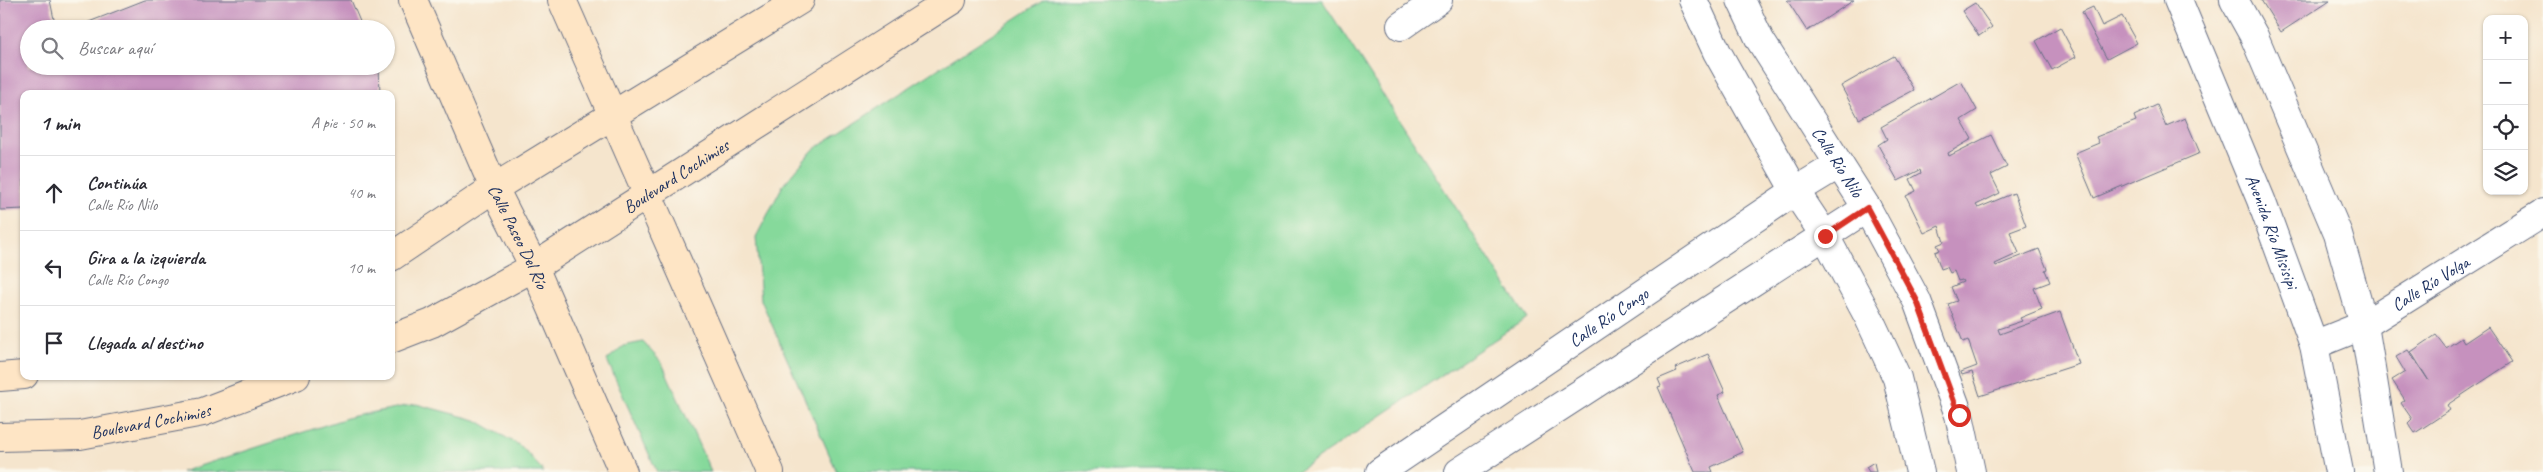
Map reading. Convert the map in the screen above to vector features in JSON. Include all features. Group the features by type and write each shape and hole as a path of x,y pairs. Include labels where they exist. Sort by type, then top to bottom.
{"main road":[{"name":"Calle Paseo Del Río","path":"413,0 494,188 534,267 623,472"},
{"path":"562,0 770,472"},
{"path":"395,253 494,188 800,0"},
{"name":"Boulevard Cochimies","path":"395,337 432,323 534,267 952,0"},
{"path":"0,377 20,375"},
{"name":"Boulevard Cochimies","path":"0,437 80,435 203,412 286,380"}],"street":[{"path":"1401,26 1438,0"},
{"path":"1693,0 1717,52 1795,191 1825,236 1868,316 1897,378 1920,472"},
{"name":"Calle Río Nilo","path":"1741,0 1760,40 1867,208 1917,301 1959,415 1971,472"},
{"name":"Avenida Río Misisipi","path":"2178,0 2261,200 2314,345 2338,472"},
{"path":"2234,0 2254,36 2338,234 2364,325 2388,472"},
{"name":"Calle Río Congo","path":"1380,472 1795,191 1838,165"},
{"path":"1459,472 1867,208"},
{"name":"Calle Río Volga","path":"2314,345 2364,325 2543,213"},
{"path":"1483,404 1507,440"}],"green space":[{"path":"1044,0 1322,0 1527,318 1297,472 837,472 761,300 756,237 783,185 813,150"},
{"path":"643,342 662,363 711,472 657,472 607,360 623,346"},
{"path":"416,404 476,420 522,447 544,472 181,472 350,417"}],"building":[{"path":"0,0 50,0 54,20 20,20 20,75 379,75 380,90 20,90 20,209 0,210"},
{"path":"145,0 351,0 359,20 94,20"},
{"path":"1787,0 1854,0 1807,31"},
{"path":"2261,0 2330,0 2281,32"},
{"path":"1975,3 1992,27 1979,36 1962,11"},
{"path":"2093,7 2102,26 2122,16 2137,43 2107,59 2082,12"},
{"path":"2060,27 2076,57 2052,70 2036,41"},
{"path":"1894,56 1914,90 1859,119 1841,86"},
{"path":"1961,81 1977,110 1961,120 1972,139 1948,153 1949,156 1991,135 2007,167 1991,175 2000,193 1976,205 1978,208 2014,193 2026,226 2010,232 2019,253 1995,264 1996,266 2039,249 2050,282 2034,288 2042,309 2020,318 2022,321 1998,329 2000,334 2060,312 2079,364 1980,396 1972,372 1962,375 1961,372 1977,366 1968,340 1963,342 1948,304 1957,301 1951,287 1963,282 1962,280 1958,281 1954,271 1950,273 1947,267 1941,269 1935,252 1940,250 1937,245 1944,242 1939,226 1924,233 1906,196 1916,191 1910,179 1921,173 1920,170 1898,181 1878,145 1887,139 1881,127"},
{"path":"2157,105 2166,126 2185,118 2200,153 2094,198 2075,153 2099,143 2096,137 2136,121 2134,116"},
{"path":"2488,327 2512,362 2447,405 2450,410 2415,433 2408,423 2412,419 2401,403 2405,400 2392,380 2405,372 2396,357 2408,350 2429,381 2411,352 2436,335 2446,348 2461,338 2464,343"},
{"path":"1708,354 1725,392 1718,395 1743,452 1711,467 1713,472 1695,472 1658,387 1661,386 1658,379 1677,371 1675,368"},
{"path":"1874,462 1876,472 1869,472 1866,467"}],"route":[{"path":"1825,236 1867,208 1917,301 1959,415"}]}
